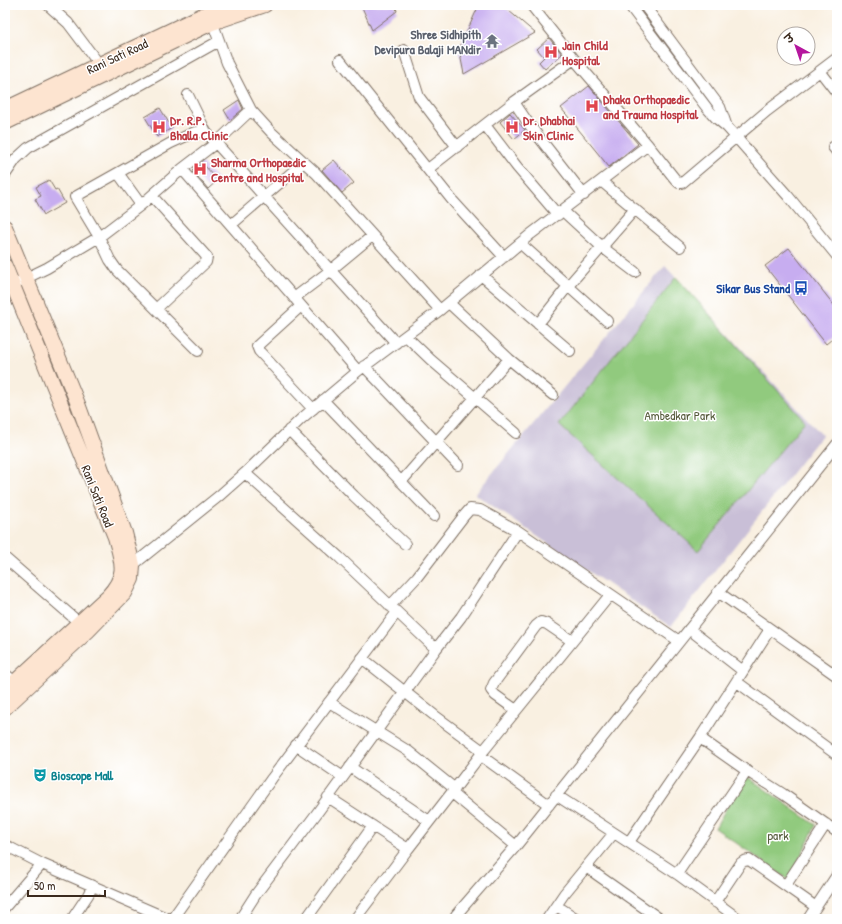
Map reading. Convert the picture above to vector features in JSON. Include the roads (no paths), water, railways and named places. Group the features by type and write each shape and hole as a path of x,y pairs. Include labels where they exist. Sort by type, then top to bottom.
{"street":[{"path":"48,5 68,23 99,64"},
{"name":"Rani Sati Road","path":"5,109 99,64 211,18 230,5"},
{"path":"5,123 211,18 265,5"},
{"path":"532,5 574,59 679,183 682,183 767,111 837,58"},
{"path":"629,5 707,108 727,127 788,196 837,256"},
{"path":"644,5 720,107 727,127"},
{"path":"211,18 227,63 251,110 271,132 316,173 440,310"},
{"path":"5,175 16,159 28,148 219,41"},
{"path":"404,50 419,97 456,147"},
{"path":"428,169 514,102 574,59"},
{"path":"340,60 452,200 504,257"},
{"path":"820,71 837,93"},
{"path":"188,95 206,132 396,343"},
{"path":"514,102 584,194"},
{"path":"12,285 47,268 99,237 141,205 182,169 216,143 251,110"},
{"path":"485,125 517,167 561,213 635,272"},
{"path":"198,351 117,270 75,197 171,143 195,132 206,132"},
{"path":"133,565 245,473 312,409 361,369 449,303 481,275 521,244 531,234 561,213 648,145"},
{"path":"231,225 304,162"},
{"path":"182,169 301,306 361,369 437,442 458,465"},
{"path":"118,173 141,205"},
{"path":"601,181 680,247"},
{"path":"152,196 208,257 206,262 156,309"},
{"path":"538,324 568,286 635,209"},
{"path":"5,227 78,404 120,535 133,565 132,579 125,593 84,627 5,708"},
{"path":"294,298 372,236"},
{"path":"521,244 607,321"},
{"name":"Rani Sati Road","path":"5,266 120,535 122,566 121,577 116,587 84,627 8,682"},
{"path":"481,275 570,351"},
{"path":"449,303 509,359 553,395"},
{"path":"301,306 257,346 259,351 312,409"},
{"path":"406,336 516,433"},
{"path":"401,482 509,359"},
{"path":"323,400 434,516"},
{"path":"289,430 354,496 405,544"},
{"path":"456,915 516,846 837,444"},
{"path":"245,473 339,557 436,649"},
{"path":"5,845 92,887 170,919 296,745 362,658 394,609 463,517 470,510 480,510 518,531 610,595 680,641"},
{"path":"240,919 256,894 436,649 461,618 518,531"},
{"path":"5,558 84,627"},
{"path":"718,592 837,676"},
{"path":"355,919 481,753 610,595"},
{"path":"516,710 495,695 491,690 494,683 536,626 541,622 547,624 572,641"},
{"path":"689,629 744,671"},
{"path":"629,842 700,738 770,629"},
{"path":"362,658 549,805"},
{"path":"737,682 837,755"},
{"path":"329,702 408,751 516,846"},
{"path":"700,738 837,832"},
{"path":"296,745 343,776"},
{"path":"350,767 429,822"},
{"path":"677,874 747,771"},
{"path":"556,795 677,874 740,919"},
{"path":"328,797 408,849"},
{"path":"786,885 826,824"},
{"path":"306,919 373,826"},
{"path":"547,919 564,894 614,833"},
{"path":"715,902 741,863 744,860 749,860 786,885 816,908"},
{"path":"5,907 42,864"},
{"path":"586,867 660,919"},
{"path":"808,919 837,875"},
{"path":"72,919 92,887"},
{"path":"557,906 577,919"}],"place":[{"name":"Shree Sidhipith Devipura Balaji MANdir","path":"492,41"},
{"name":"Jain Child Hospital","path":"551,52"},
{"name":"Dhaka Orthopaedic and Trauma Hospital","path":"592,106"},
{"name":"Dr. R.P. Bhalla Clinic","path":"159,127"},
{"name":"Dr. Dhabhai Skin Clinic","path":"512,127"},
{"name":"Sharma Orthopaedic Centre and Hospital","path":"200,169"},
{"name":"Sikar Bus Stand","path":"801,288"},
{"name":"Bioscope Mall","path":"40,775"}],"park label":[{"name":"Ambedkar Park","path":"680,415"},
{"name":"park","path":"778,835"}]}
